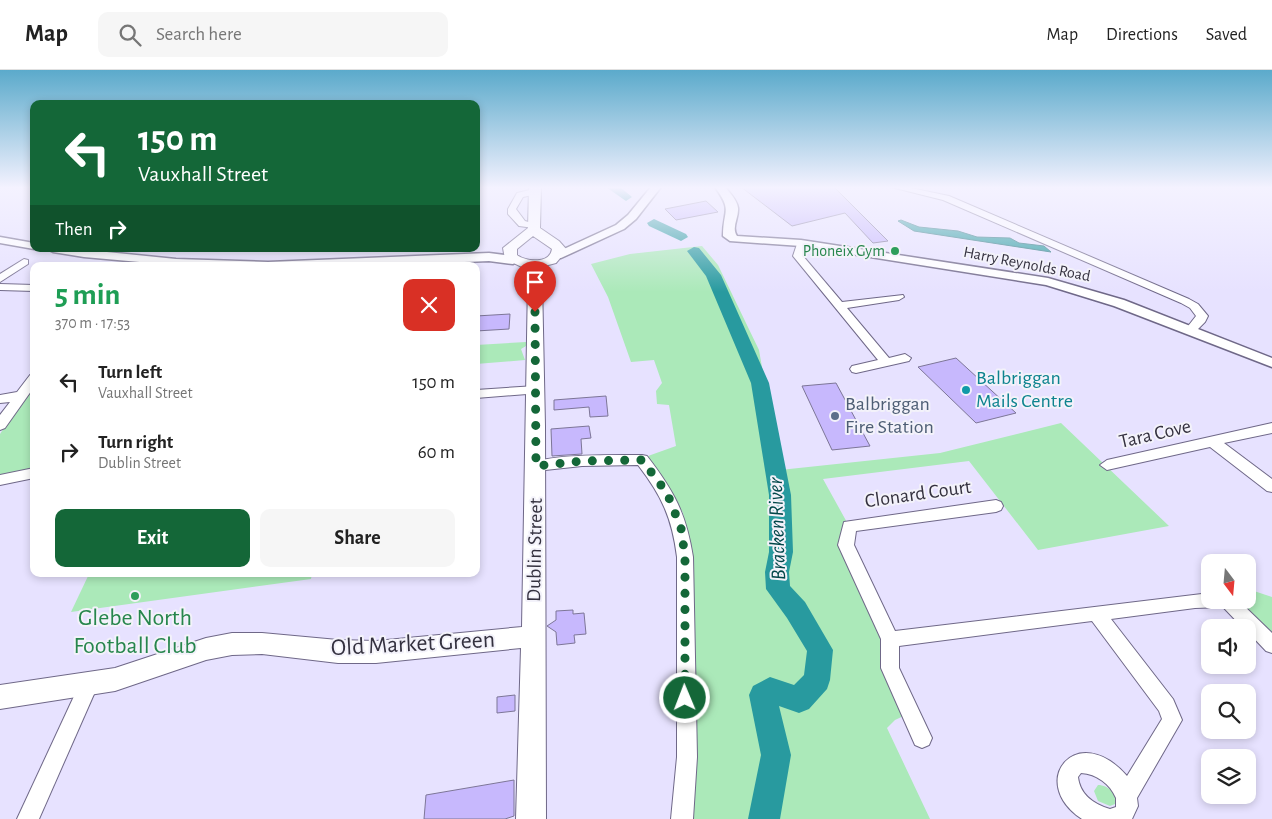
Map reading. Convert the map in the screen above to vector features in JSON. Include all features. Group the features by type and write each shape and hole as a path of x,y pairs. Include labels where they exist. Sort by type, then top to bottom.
{"main road":[{"path":"514,250 534,227 534,222"},
{"path":"534,227 553,250"},
{"path":"514,250 532,239 553,250"},
{"path":"514,250 531,272 553,250"},
{"name":"Dublin Street","path":"531,272 536,390 531,819"},
{"name":"Old Market Green","path":"0,697 89,685 130,676 207,649 248,642 352,652 399,650 534,636"}],"street":[{"path":"520,222 534,227"},
{"path":"553,250 587,242 620,228 627,222"},
{"name":"Harry Reynolds Road","path":"731,222 730,236 740,239 801,243 1048,282 1104,297 1272,362"},
{"path":"1001,222 1194,306 1202,316 1201,320 1192,330"},
{"path":"0,240 30,245"},
{"path":"801,243 798,256 886,362"},
{"path":"366,262 477,257 514,250"},
{"path":"77,252 170,262"},
{"path":"0,279 24,262"},
{"path":"0,287 30,288"},
{"path":"839,306 899,297"},
{"path":"856,369 905,358"},
{"path":"0,425 30,383"},
{"path":"480,394 536,390"},
{"path":"0,399 19,396"},
{"name":"Tara Cove","path":"1107,466 1272,428"},
{"name":"Tara Cove","path":"1212,441 1272,487"},
{"path":"536,466 582,461 642,460 662,486 677,516 685,557 687,757 682,819"},
{"path":"0,480 30,475"},
{"name":"Clonard Court","path":"922,738 890,668 890,640 846,545 849,526 996,506"},
{"path":"890,640 1201,601"},
{"path":"1237,609 1272,645"},
{"path":"1097,614 1166,705 1172,720 1126,795"},
{"path":"28,819 89,685"},
{"path":"1107,819 1086,810 1074,798 1068,783 1068,774 1077,763 1086,762 1106,769 1122,785 1126,795 1126,810 1122,816 1113,819"}],"shaded area":[{"path":"900,222 906,222 919,227 958,231 977,237 1010,238 1019,243 1044,246 1051,252 914,231"},
{"path":"702,246 718,265 759,350 780,470 940,453 1061,423 1169,526 1038,550 969,461 823,479 849,526 847,531 910,713 895,720 887,728 930,819 687,819 690,565 683,513 648,456 676,446 669,405 657,404 656,391 662,383 654,360 631,362 608,297 591,264 630,254"},
{"path":"526,342 526,346 521,349 525,360 480,364 480,345"},
{"path":"30,389 30,471 0,476 0,434"},
{"name":"Glebe North Football Club","path":"88,577 311,577 311,579 71,612"},
{"path":"1256,592 1272,597 1272,645 1256,628 1256,619 1247,619 1238,609 1256,609"},
{"path":"1098,785 1102,785 1114,794 1115,804 1110,806 1098,801 1094,791"}],"building":[{"path":"787,222 808,222 792,226"},
{"path":"853,222 869,222 888,241 873,243"},
{"path":"510,314 509,329 480,331 480,316"},
{"name":"Balbriggan Mails Centre","path":"956,358 1016,413 976,423 918,367"},
{"name":"Balbriggan Fire Station","path":"836,383 870,446 832,450 802,386"},
{"path":"606,396 608,416 590,417 589,407 554,410 554,400"},
{"path":"589,426 591,438 581,439 582,454 552,456 551,429"},
{"path":"573,610 573,614 584,613 586,634 574,635 575,643 557,645 556,632 547,626 556,620 556,611"},
{"path":"515,695 515,711 497,713 497,697"},
{"path":"514,780 514,816 505,819 424,819 426,795"}],"waterway":[{"name":"Bracken River","path":"654,223 681,237"},
{"name":"Bracken River","path":"694,251 713,275 760,383 780,495 781,552 777,572 778,589 796,610 820,650 817,680 799,700 770,690 763,695 776,755 764,819"}],"place":[{"name":"Phoneix Gym","path":"895,251"},
{"name":"Balbriggan Mails Centre","path":"966,390"},
{"name":"Balbriggan Fire Station","path":"835,416"},
{"name":"Glebe North Football Club","path":"135,596"}],"route":[{"path":"535,312 536,466 582,461 642,460 667,493 677,516 681,528 685,557 685,698"}]}
